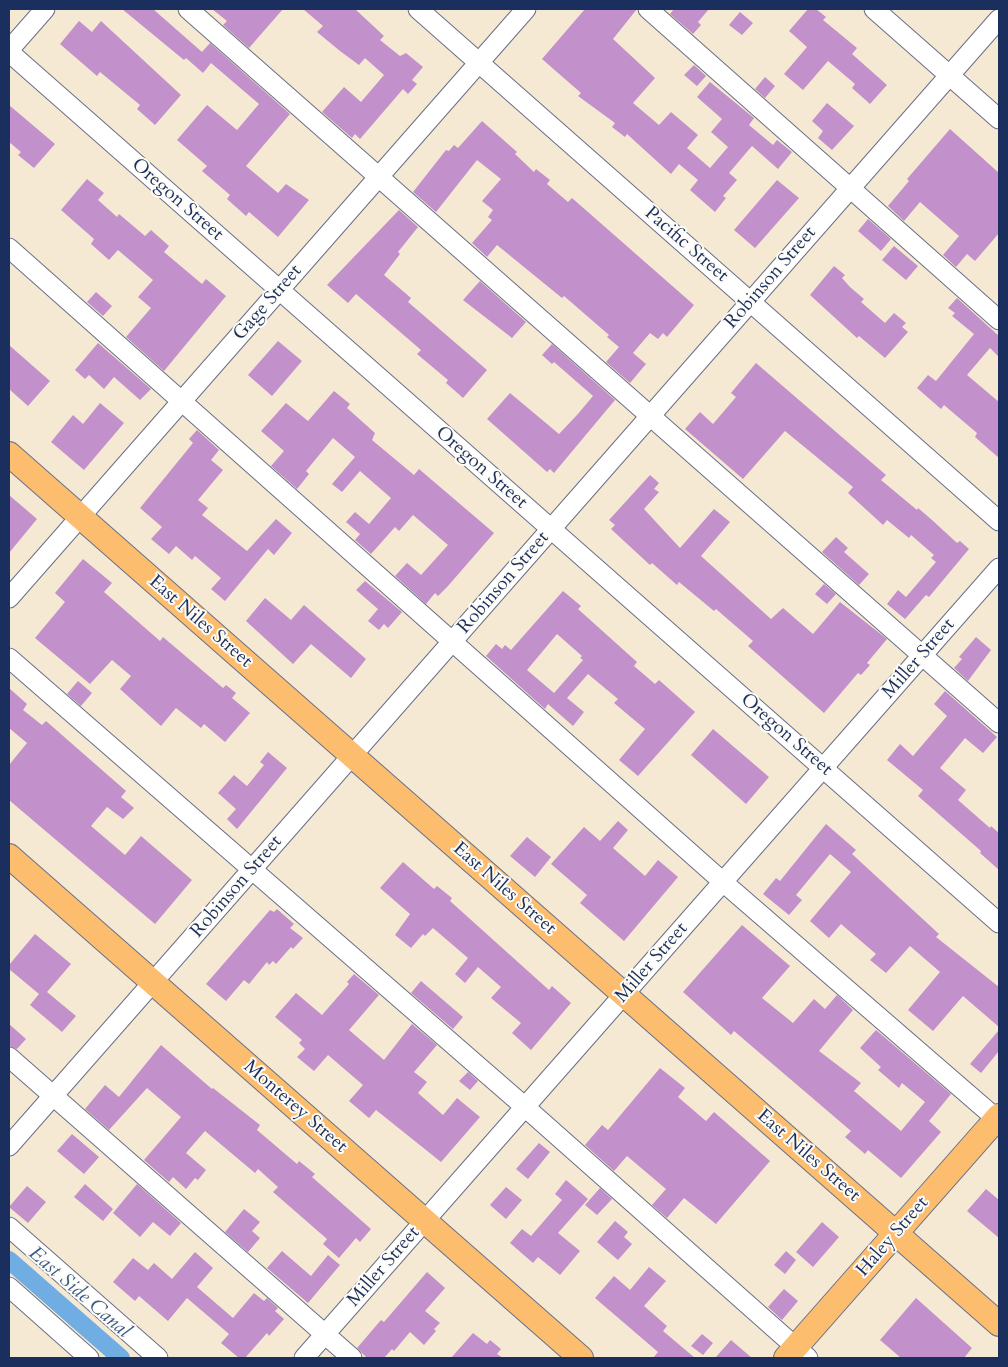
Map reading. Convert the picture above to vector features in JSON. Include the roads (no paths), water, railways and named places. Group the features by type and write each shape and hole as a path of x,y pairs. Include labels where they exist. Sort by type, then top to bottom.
{"main road":[{"name":"East Niles Street","path":"9,454 999,1324"},
{"name":"Monterey Street","path":"9,856 581,1358"},
{"name":"Haley Street","path":"797,1355 896,1233 998,1119"}],"street":[{"path":"9,51 45,9"},
{"path":"188,9 999,723"},
{"name":"Pacific Street","path":"418,9 999,521"},
{"name":"Gage Street","path":"9,598 526,9"},
{"path":"648,9 999,320"},
{"path":"874,9 999,119"},
{"name":"Robinson Street","path":"9,1146 999,19"},
{"name":"Oregon Street","path":"9,51 999,922"},
{"path":"9,248 453,640 723,882 998,1119"},
{"name":"Miller Street","path":"304,1358 999,568"},
{"path":"9,658 525,1108 797,1355"},
{"path":"9,1057 352,1358"},
{"path":"9,1227 158,1358"},
{"path":"9,1287 89,1358"}],"waterway":[{"name":"East Side Canal","path":"9,1260 121,1358"}]}
